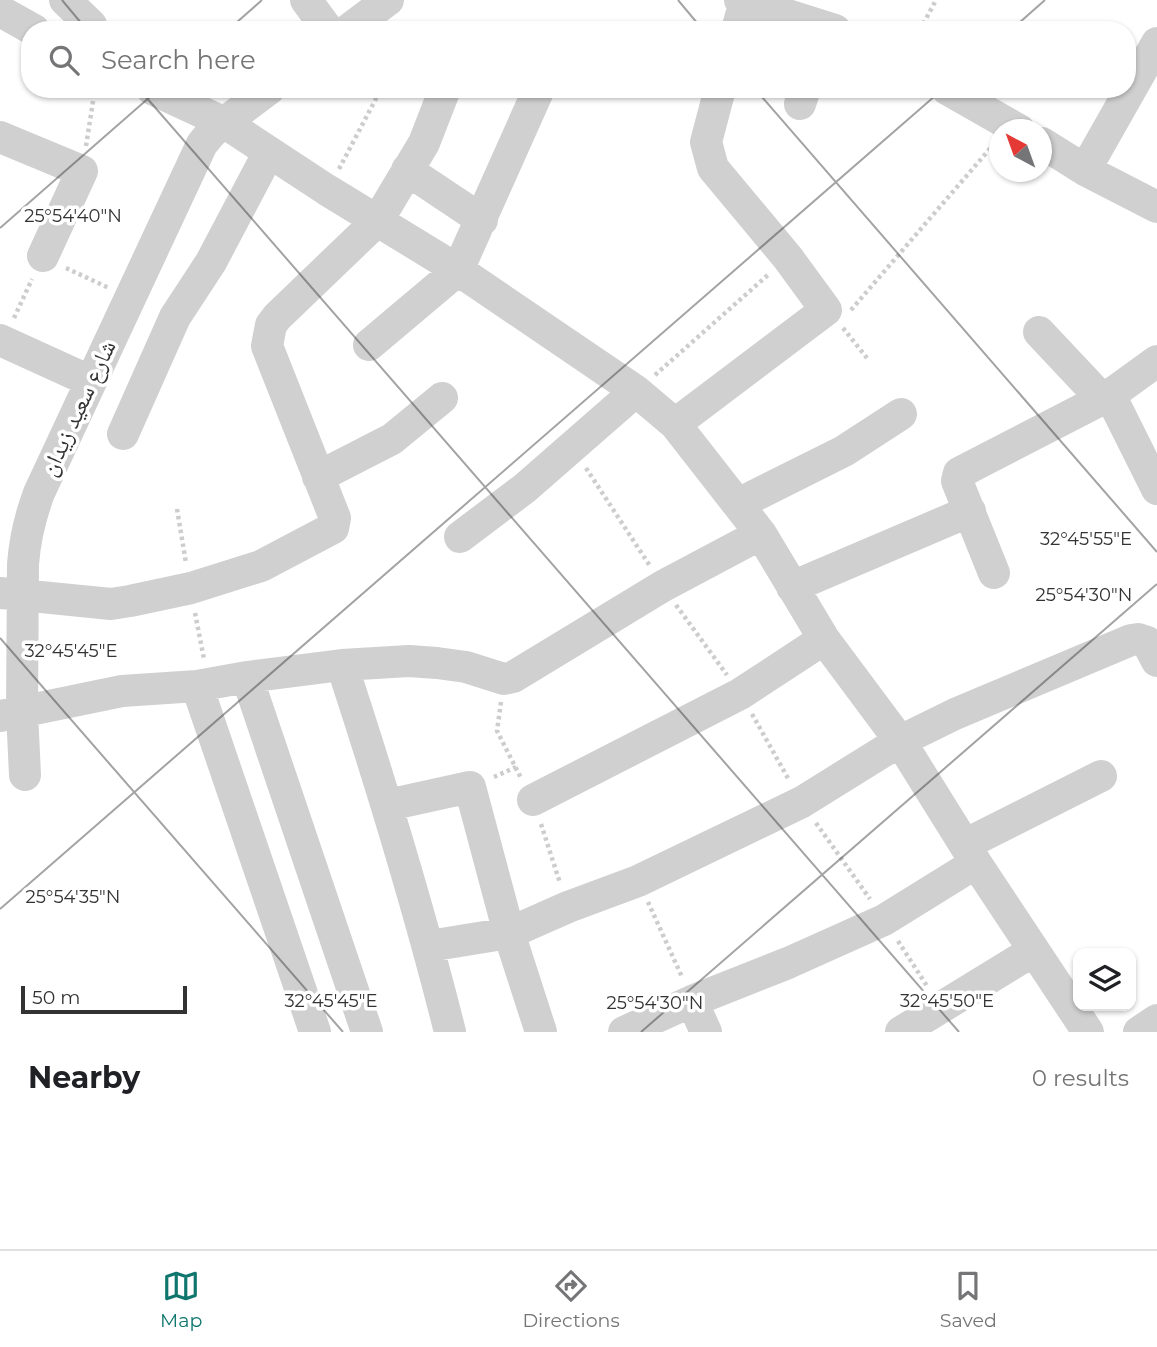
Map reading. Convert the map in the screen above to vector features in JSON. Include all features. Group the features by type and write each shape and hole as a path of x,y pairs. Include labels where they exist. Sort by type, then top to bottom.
{"street":[{"path":"65,0 95,18"},
{"path":"306,0 321,21"},
{"path":"360,21 388,0"},
{"path":"741,10 793,21"},
{"path":"0,11 21,23"},
{"path":"1136,80 1157,43"},
{"path":"171,98 225,123 327,190 458,270 636,391 675,424 761,534 824,639 900,741 1033,951 1088,1032"},
{"name":"شارع سعيد زيدان","path":"25,775 11,714 12,593 30,516 38,493 202,144 212,132 258,98"},
{"path":"12,593 111,604 191,587 261,566 330,532 336,523 335,518 267,345 269,333 277,317 378,220 424,143 442,98"},
{"path":"369,345 458,270 535,98"},
{"path":"675,424 826,310 788,258 713,168 706,142 718,98"},
{"path":"963,98 1000,119"},
{"path":"1085,170 1126,98"},
{"path":"0,137 82,171 43,257"},
{"path":"1052,150 1157,207"},
{"path":"123,434 175,317 211,262 269,152"},
{"path":"407,170 482,220"},
{"path":"1039,332 1107,397 1157,489"},
{"path":"2,341 90,382"},
{"path":"994,573 957,481 959,473 1107,397 1157,361"},
{"path":"460,537 525,488 636,391"},
{"path":"318,477 392,439 442,398"},
{"path":"738,504 844,451 901,414"},
{"path":"792,587 970,511"},
{"path":"11,714 122,691 203,685 342,665 409,661 437,663 466,667 504,679 523,673 663,586 761,534"},
{"path":"533,800 740,694 824,639"},
{"path":"429,946 509,933 638,881 802,802 900,741 1132,640 1147,642 1157,661"},
{"path":"342,665 388,805 429,946 450,1032"},
{"path":"247,677 366,1032"},
{"path":"203,685 315,1032"},
{"path":"632,1030 692,1000 789,963 884,920 971,854 1101,776"},
{"path":"388,805 470,787 509,933 541,1032"},
{"path":"901,1032 1033,951"},
{"path":"692,1000 706,1032"},
{"path":"1139,1032 1157,1020"}],"path":[{"path":"925,21 936,0"},
{"path":"82,171 94,98"},
{"path":"327,190 377,98"},
{"path":"848,313 989,149"},
{"path":"2,341 43,257 130,298"},
{"path":"636,391 788,258"},
{"path":"839,323 867,358"},
{"path":"572,446 663,586 740,694 802,802 941,1007"},
{"path":"177,509 191,587 203,685"},
{"path":"504,679 497,731 516,768"},
{"path":"533,800 568,907"},
{"path":"638,881 692,1000"}]}
